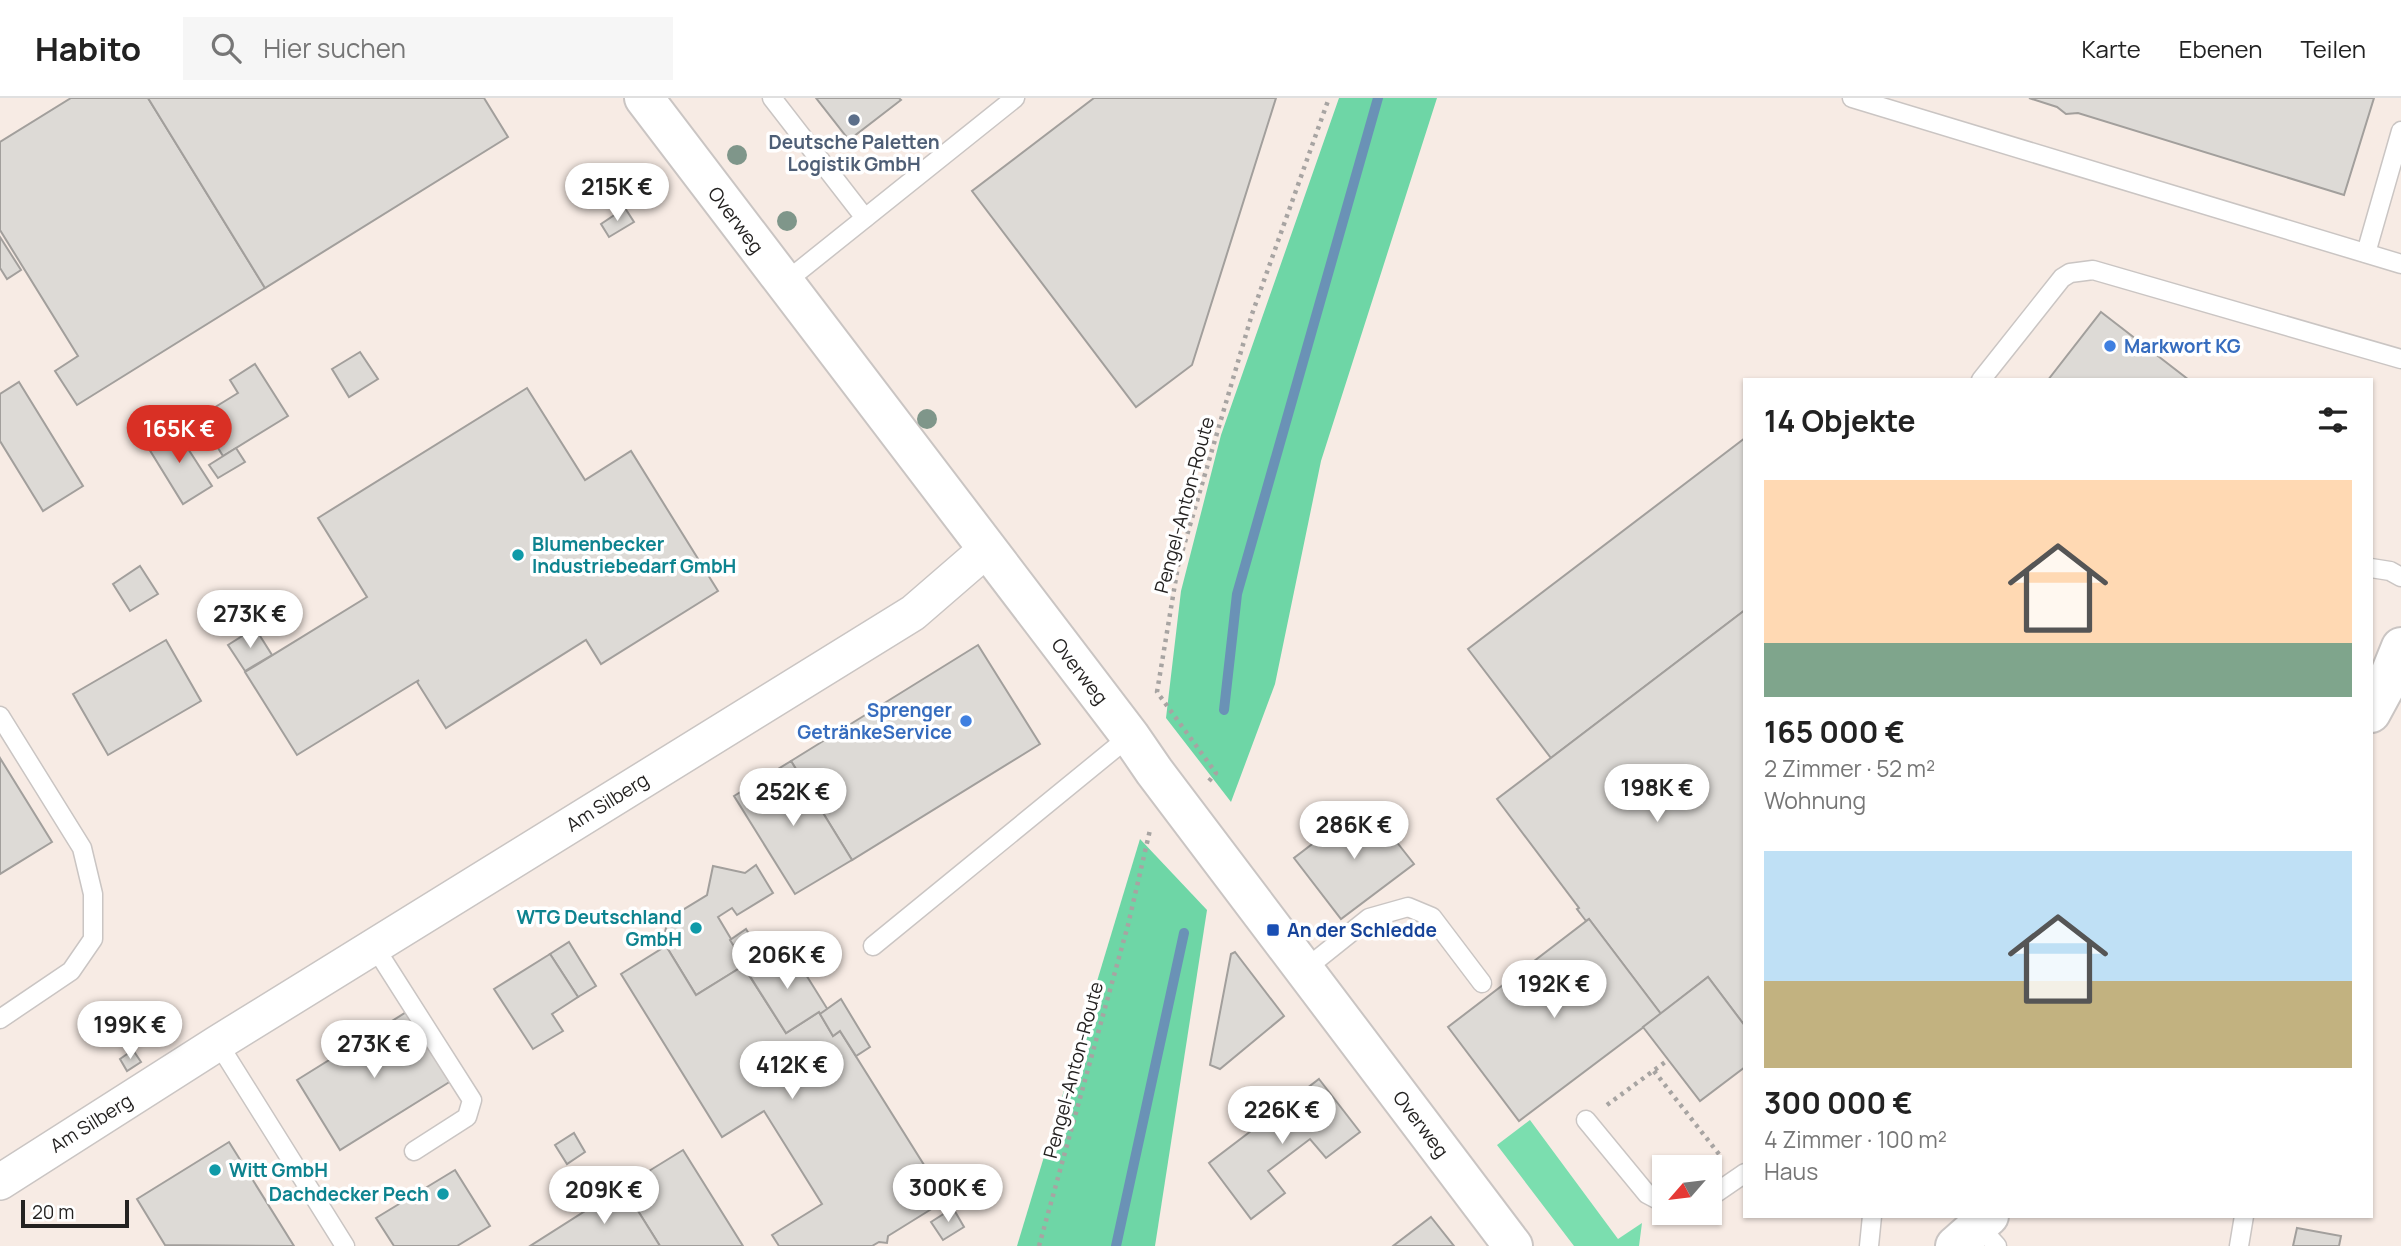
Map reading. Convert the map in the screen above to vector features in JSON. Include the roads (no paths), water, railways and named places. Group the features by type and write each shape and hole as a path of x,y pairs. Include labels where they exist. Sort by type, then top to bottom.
{"street":[{"name":"Overweg","path":"644,98 1130,736 1513,1246"},
{"name":"Am Silberg","path":"0,1182 218,1043 913,613 987,549"},
{"path":"2373,710 2385,689 2401,647"}],"lane":[{"path":"772,98 866,218"},
{"path":"784,283 1015,98"},
{"path":"1852,98 2401,264"},
{"path":"2366,253 2401,131"},
{"path":"1983,378 2062,278 2070,273 2093,270 2401,359"},
{"path":"2373,568 2390,571 2401,577"},
{"path":"0,716 82,848 93,894 93,939 71,971 0,1019"},
{"path":"873,946 1130,736"},
{"path":"1304,970 1369,918 1408,907 1432,917 1482,983"},
{"path":"374,946 472,1100 467,1117 414,1150"},
{"path":"218,1043 345,1246"},
{"path":"1586,1120 1652,1197"},
{"path":"1722,1188 1741,1175"},
{"path":"1869,1246 1872,1218"},
{"path":"2239,1246 2244,1218"}],"waterway":[{"path":"1224,710 1237,594 1378,98"},
{"path":"1116,1246 1184,933"}],"place":[{"name":"Deutsche Paletten Logistik GmbH","path":"854,120"},
{"name":"Markwort KG","path":"2110,346"},
{"name":"Blumenbecker Industriebedarf GmbH","path":"518,555"},
{"name":"Sprenger GetränkeService","path":"966,721"},
{"name":"WTG Deutschland GmbH","path":"696,928"},
{"name":"An der Schledde","path":"1273,930"},
{"name":"Witt GmbH","path":"215,1170"},
{"name":"Dachdecker Pech","path":"443,1194"}]}
